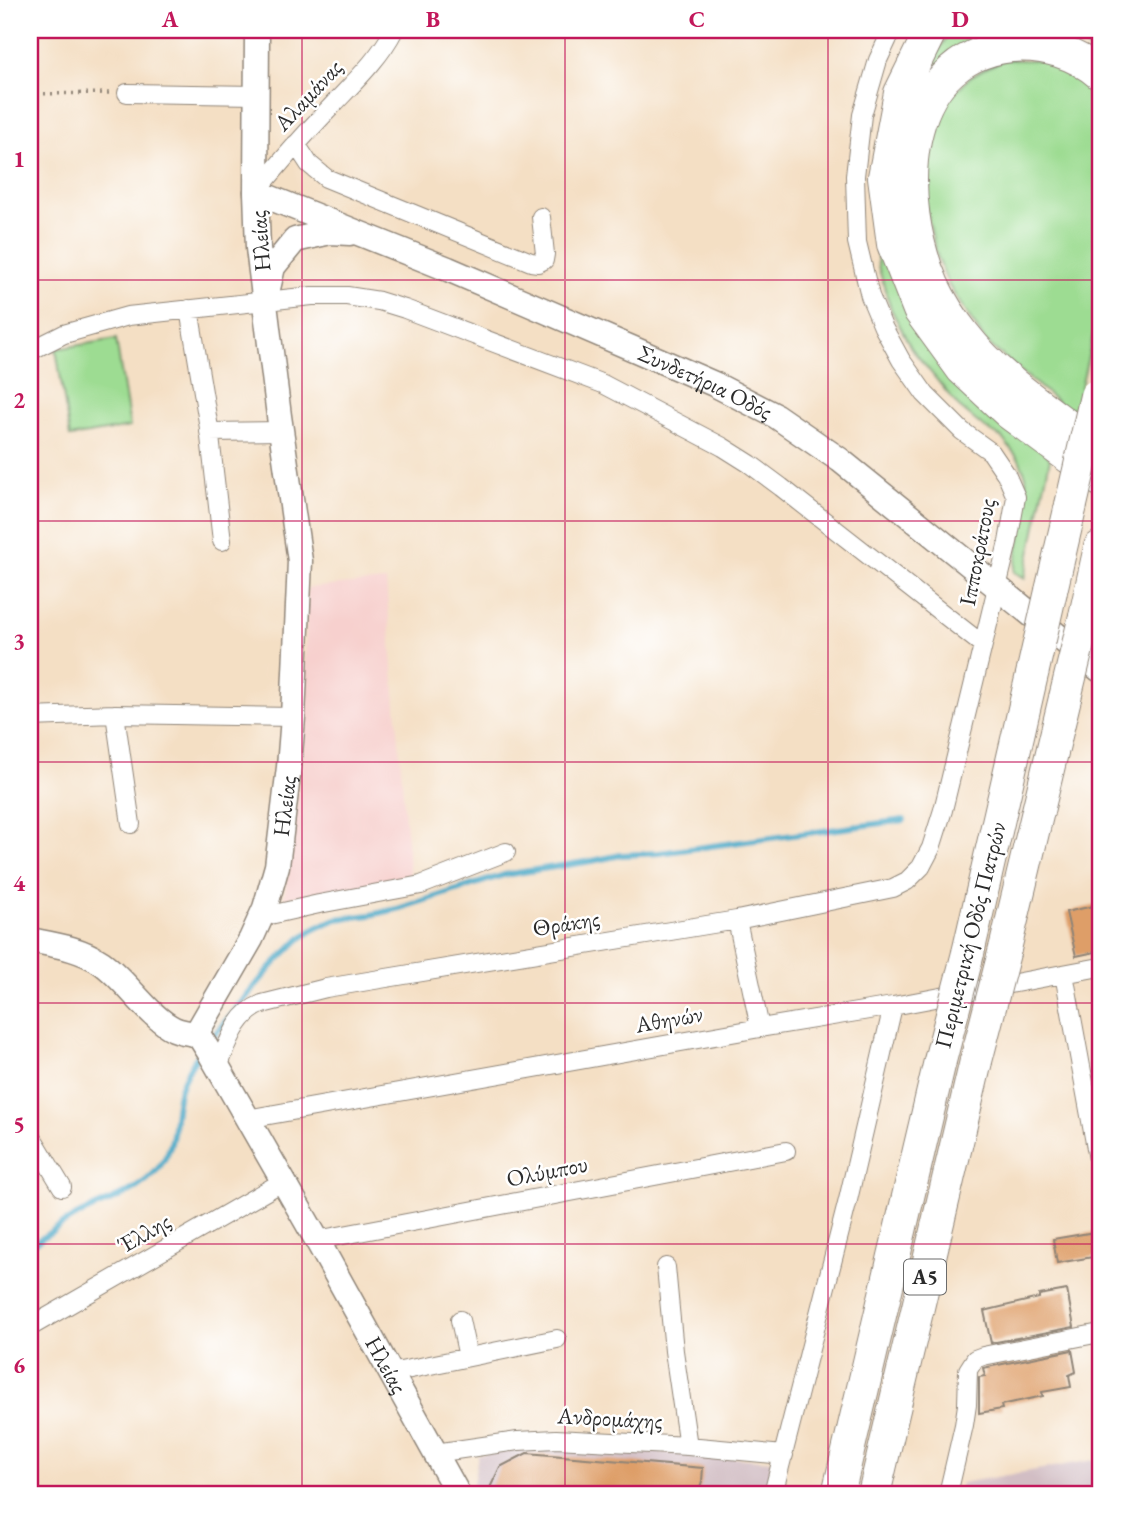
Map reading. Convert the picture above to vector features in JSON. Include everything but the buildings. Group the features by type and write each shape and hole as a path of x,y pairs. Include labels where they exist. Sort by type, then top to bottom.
{"highway":[{"path":"931,30 900,93 884,177 893,244 919,310 962,369 1009,413 1100,480"},
{"path":"1100,74 1066,53 1037,46 1000,48 969,59 944,79 927,103 915,138 911,194 915,228 925,264 942,302 964,334 1005,378 1100,454"},
{"name":"Περιμετρική Οδός Πατρών","path":"838,1494 968,953 1098,386"},
{"name":"Περιμετρική Οδός Πατρών","path":"874,1494 1100,547"}],"main road":[{"name":"Ηλείας","path":"257,30 258,248 300,561 293,717 276,866 261,917 206,1049 317,1240 458,1494"},
{"name":"Συνδετήρια Οδός","path":"256,192 448,269 715,384 776,416 840,460 1100,670"},
{"path":"266,300 273,267 295,240 330,232 359,233"},
{"path":"30,940 77,950 95,959 116,975 162,1021 206,1049"}],"street":[{"name":"Αλαμάνας","path":"256,192 296,144 367,68 394,30"},
{"name":"Ιπποκράτους","path":"892,30 878,60 862,115 855,176 857,242 870,296 901,360 925,394 962,431 991,452 1006,474 1016,497 1008,542 942,814 933,841"},
{"path":"127,93 257,95"},
{"path":"296,144 309,164 326,178 538,264 544,260 545,254 541,217"},
{"path":"30,351 64,334 128,316 266,300 329,295 379,301 405,309 603,384 723,447 750,464 983,645"},
{"path":"190,309 222,541"},
{"path":"209,432 281,431"},
{"path":"115,713 131,824"},
{"path":"30,717 115,713 293,717"},
{"name":"Θράκης","path":"206,1049 236,1027 247,1013 262,1004 326,988 737,920 893,888 907,881 921,867 933,841"},
{"path":"261,917 421,885 506,852"},
{"path":"737,920 760,1028"},
{"name":"Αθηνών","path":"247,1119 1100,967"},
{"path":"1064,974 1094,1106 1100,1170"},
{"path":"773,1494 849,1200 893,1006"},
{"path":"30,1134 62,1187"},
{"name":"Ολύμπου","path":"317,1240 786,1151"},
{"name":"Έλλης","path":"30,1327 282,1182"},
{"path":"666,1267 675,1365 688,1446"},
{"path":"460,1320 468,1357"},
{"path":"948,1494 965,1415 968,1370 975,1359 1100,1333"},
{"path":"391,1373 557,1339"},
{"name":"Ανδρομάχης","path":"435,1453 519,1441 556,1439 688,1446 784,1455"}],"path":[{"path":"30,94 127,93"}],"shaded area":[{"path":"386,581 410,880 284,898 293,843 303,740 307,588"},
{"path":"589,1446 773,1461 765,1494 481,1494 473,1484 478,1455 539,1447"},
{"path":"1100,1459 1100,1494 958,1494 961,1483"}],"green space":[{"path":"952,30 1100,30 1100,55 1074,41 925,82 940,48"},
{"path":"1004,60 1046,60 1100,88 1100,306 1076,408 1066,409 986,342 949,286 936,253 923,195 928,134 946,101 970,77"},
{"path":"870,171 1050,459 1025,578 1014,572 1027,497 1026,476 1019,459 1002,438 958,406 911,348 891,309 878,266"},
{"path":"116,339 130,427 70,437 56,349"}],"waterway":[{"path":"210,1040 273,965 298,940 336,919 397,909 504,875 621,855 659,853 904,820"},
{"path":"30,1246 71,1219 136,1188 157,1170 169,1150 182,1084 201,1051"}]}
